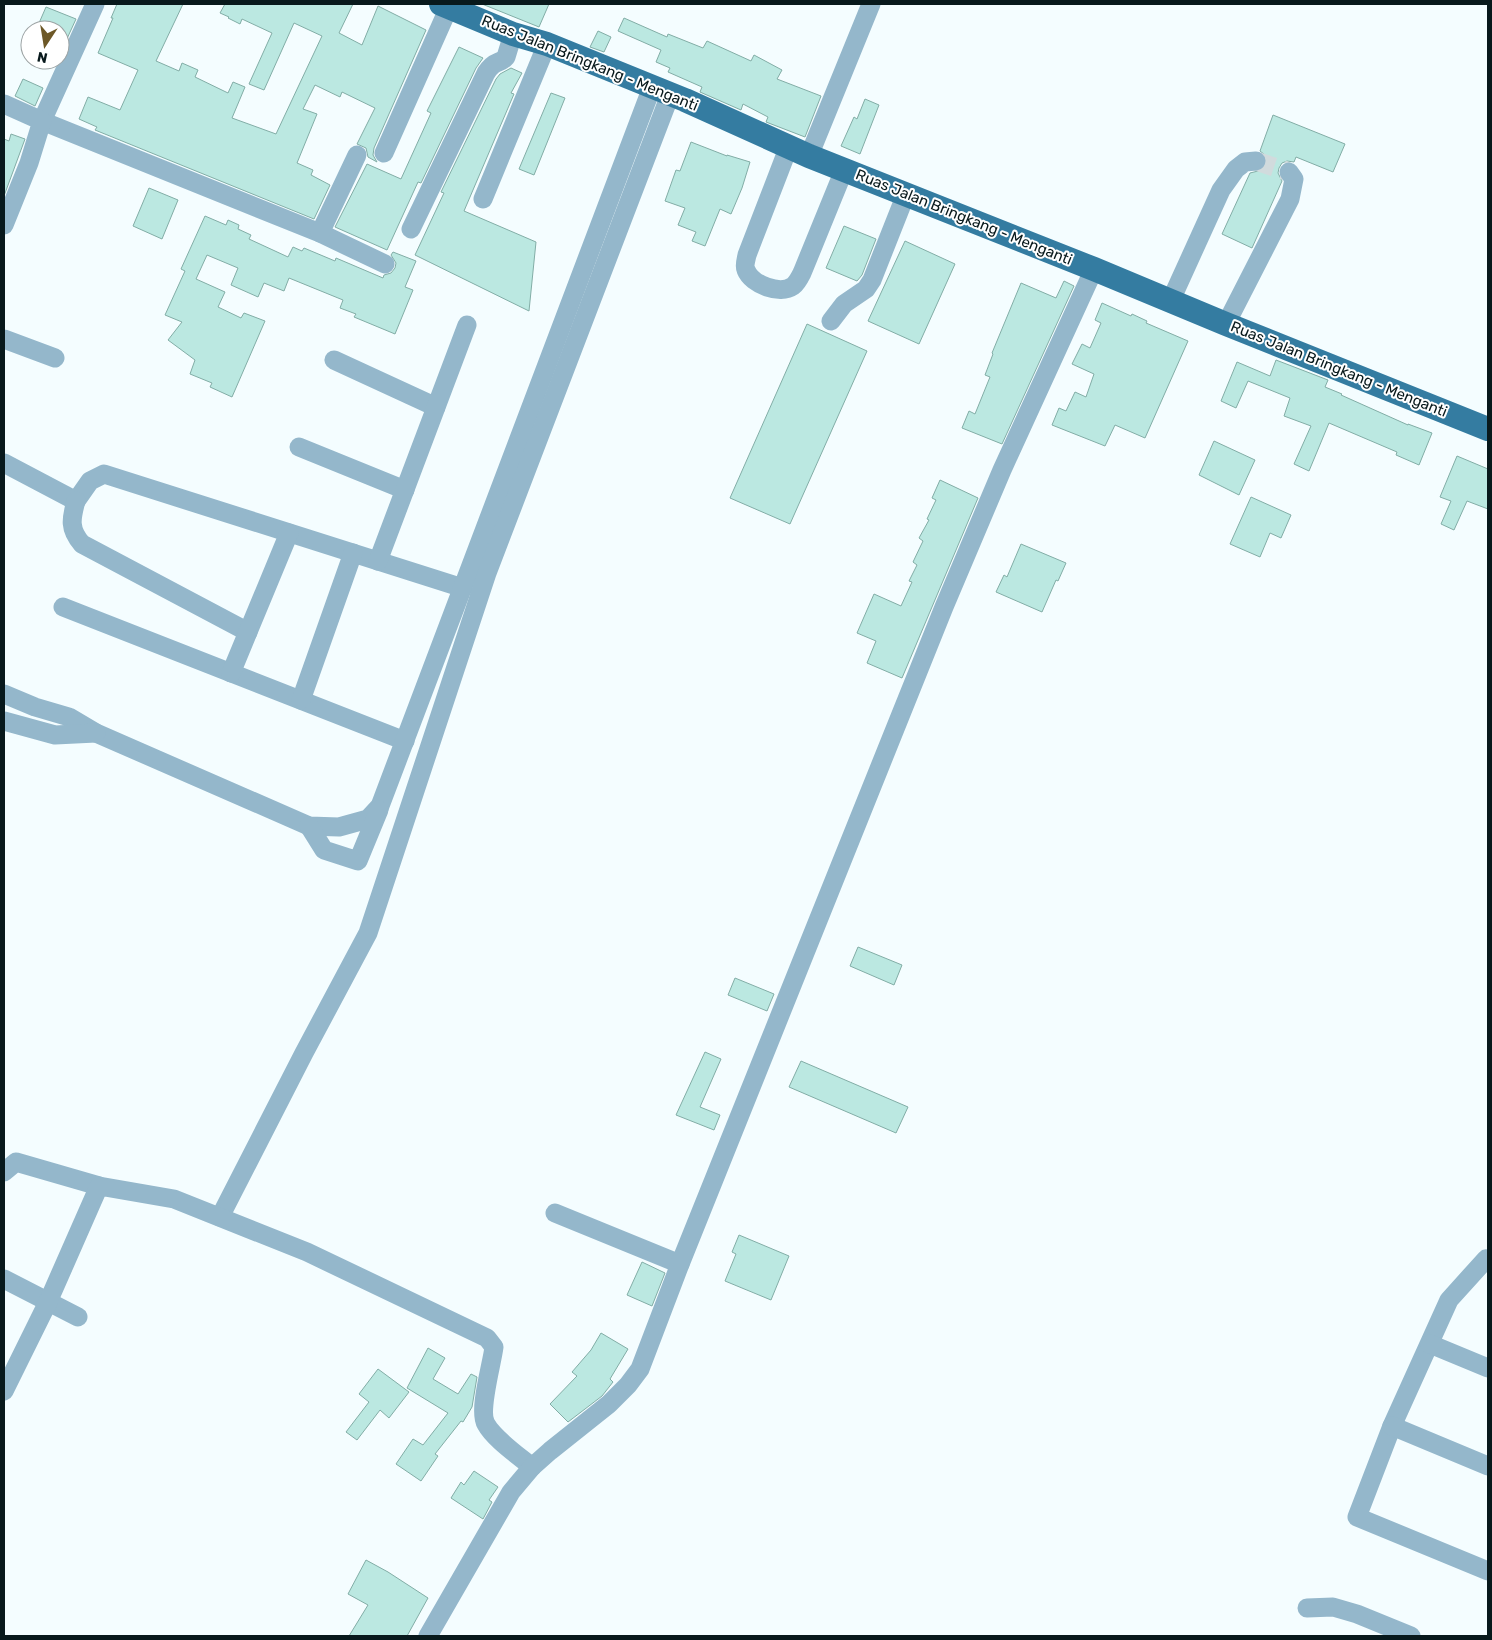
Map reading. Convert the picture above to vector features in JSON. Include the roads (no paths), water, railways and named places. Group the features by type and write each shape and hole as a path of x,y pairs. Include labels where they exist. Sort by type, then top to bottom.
{"main road":[{"name":"Ruas Jalan Bringkang - Menganti","path":"445,5 513,34 547,44 685,100 844,170 1488,429"}],"street":[{"path":"4,225 29,163 42,120 94,4"},
{"path":"844,170 802,273 795,285 784,290 765,286 750,278 745,268 747,255 871,4"},
{"path":"384,153 445,5"},
{"path":"410,230 486,73 494,62 504,60 513,34"},
{"path":"483,199 547,44"},
{"path":"309,826 324,850 358,862 463,588 661,91"},
{"path":"220,1217 368,933 487,573 661,91"},
{"path":"4,104 320,233 385,264"},
{"path":"320,233 357,155"},
{"path":"1171,300 1221,190 1236,169 1245,162 1256,161"},
{"path":"1226,324 1290,199 1294,180 1289,172"},
{"path":"831,321 844,304 866,289 872,280 906,194"},
{"path":"428,1636 510,1492 532,1467 550,1451 609,1404 640,1369 680,1264 944,607 1002,470 1094,269"},
{"path":"378,562 467,325"},
{"path":"4,339 55,358"},
{"path":"334,360 436,407"},
{"path":"299,448 405,490"},
{"path":"4,463 76,501"},
{"path":"248,632 82,544 74,535 71,519 76,501 90,481 104,474 463,588"},
{"path":"231,673 289,533"},
{"path":"301,700 353,553"},
{"path":"64,607 405,741"},
{"path":"4,694 35,707 69,717 96,734 309,826 339,827 368,819 380,806"},
{"path":"4,721 55,735 96,734"},
{"path":"4,1172 16,1162 99,1186 174,1199 307,1252 487,1338 494,1347 482,1408 485,1424 504,1444 532,1467"},
{"path":"4,1391 48,1302 99,1186"},
{"path":"555,1213 680,1264"},
{"path":"1488,1260 1486,1259 1449,1300 1392,1426 1357,1517 1488,1571"},
{"path":"4,1278 78,1317"},
{"path":"1430,1344 1488,1368"},
{"path":"1392,1426 1488,1466"},
{"path":"1307,1608 1333,1606 1412,1636"}],"tunnel":[{"path":"1256,161 1289,172"}]}
